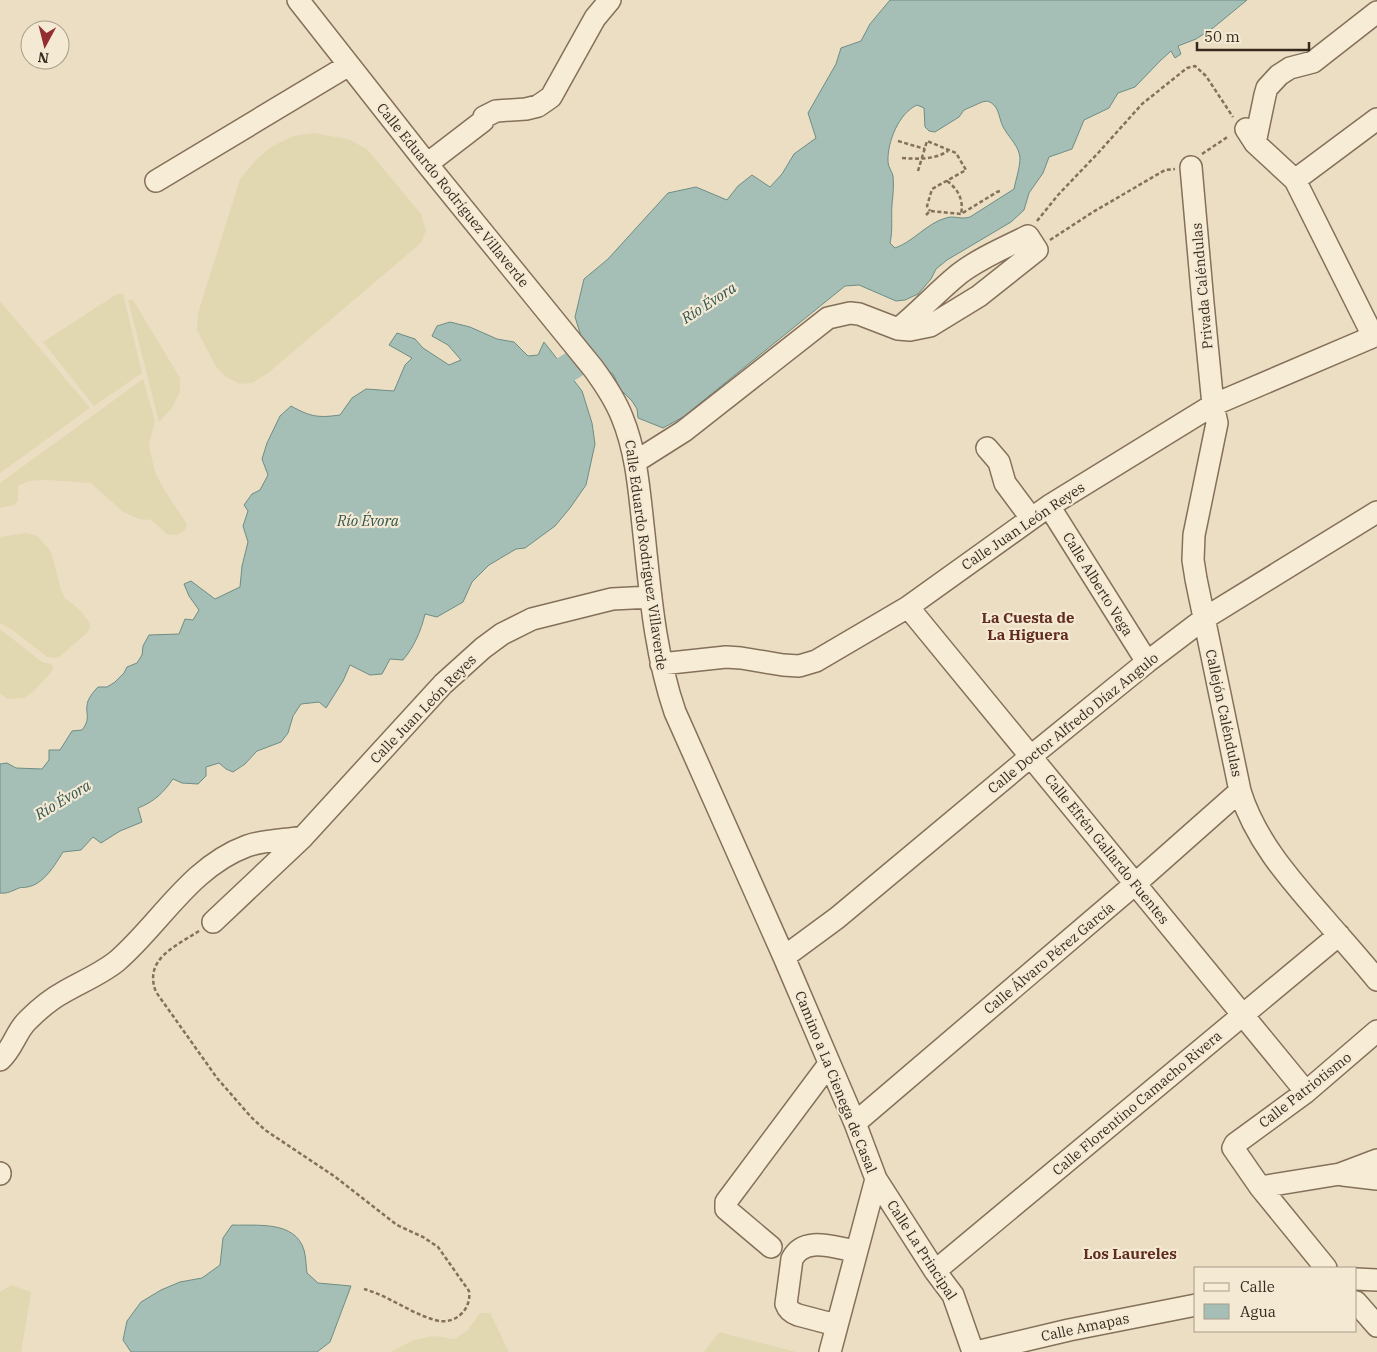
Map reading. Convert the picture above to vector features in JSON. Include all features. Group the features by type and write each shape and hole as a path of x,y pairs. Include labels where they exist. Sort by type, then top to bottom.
{"street":[{"name":"Calle Eduardo Rodríguez Villaverde","path":"298,0 427,164 607,387 622,415 635,462 661,664 675,712 784,957"},
{"path":"427,164 483,121 484,117 496,110 526,109 538,106 551,97 595,18 610,0"},
{"path":"1375,335 1295,180 1248,134 1267,88 1273,81 1290,68 1313,62 1377,12"},
{"path":"156,181 349,65"},
{"path":"1295,180 1377,119"},
{"name":"Privada Caléndulas","path":"1196,161 1213,405"},
{"path":"898,329 960,273 974,264 1032,243"},
{"path":"635,462 684,431 828,318 850,313 859,314 898,329 920,329 939,322 979,296 1032,243"},
{"name":"Calle Juan León Reyes","path":"661,664 726,657 783,665 808,665 908,607 1049,506 1213,405 1375,335"},
{"name":"Callejón Caléndulas","path":"1213,405 1216,423 1194,535 1195,570 1240,791 1252,821 1287,876 1377,980"},
{"path":"987,448 999,462 1005,483 1031,518"},
{"name":"Calle Alberto Vega","path":"1049,506 1147,662"},
{"name":"Calle Doctor Alfredo Díaz Angulo","path":"784,957 837,918 1030,757 1147,662 1205,618 1377,512"},
{"name":"Calle Juan León Reyes","path":"213,922 303,837 443,684 482,648 502,634 532,619 612,599 651,597"},
{"name":"Calle Efrén Gallardo Fuentes","path":"908,607 1306,1092"},
{"name":"Calle Álvaro Pérez García","path":"855,1123 1135,884 1240,791"},
{"path":"0,1060 6,1055 26,1022 40,1008 62,992 95,976 116,962 195,878 223,857 248,846 303,837"},
{"name":"Calle Florentino Camacho Rivera","path":"935,1271 1338,935"},
{"name":"Camino a La Cienega de Casal","path":"784,957 855,1123 876,1179 830,1352"},
{"name":"Calle Patriotismo","path":"1260,1187 1233,1148 1235,1144 1306,1092 1377,1031"},
{"path":"771,1247 726,1209 726,1202 829,1064"},
{"path":"1325,1267 1260,1187 1340,1174 1377,1160"},
{"path":"1340,1174 1377,1179"},
{"name":"Calle La Principal","path":"876,1179 935,1271 953,1295 975,1352"},
{"path":"836,1325 792,1313 787,1308 792,1259 795,1253 806,1245 815,1244 856,1251"},
{"path":"1357,1279 1377,1280"},
{"path":"1357,1303 1377,1326"},
{"name":"Calle Amapas","path":"975,1352 1069,1330 1194,1305"}],"path":[{"path":"1196,66 1206,76 1248,134 1196,161 1165,170 1093,212 1032,243 1053,200 1142,104 1187,68 1196,66"},
{"path":"898,141 925,149"},
{"path":"918,171 927,141 956,153 966,170 932,189 927,206 930,211"},
{"path":"902,158 938,157 948,151"},
{"path":"946,181 953,186 960,197 961,214"},
{"path":"930,211 961,214 1000,191"},
{"path":"926,215 930,211"},
{"path":"213,922 161,956 152,978 156,992 217,1078 251,1117 265,1130 334,1176 397,1225 432,1241 469,1291 470,1300 462,1314 448,1322 436,1321 377,1292 364,1289"}],"shaded area":[{"path":"313,133 348,139 367,149 421,214 426,231 421,243 267,374 252,383 240,384 226,377 216,367 197,330 198,313 240,179 256,160 271,147 293,136"},
{"path":"117,294 123,294 142,373 94,406 43,342"},
{"path":"128,300 133,300 180,378 180,391 172,408 159,422"},
{"path":"0,301 90,408 0,473"},
{"path":"143,379 155,421 149,444 156,475 187,524 185,530 177,535 167,534 151,520 139,519 123,512 91,483 46,480 29,481 18,486 18,501 14,505 0,508 0,483"},
{"path":"25,533 36,535 49,549 65,598 80,610 89,622 90,627 87,633 58,658 47,657 14,631 0,623 0,537"},
{"path":"0,629 42,662 51,664 54,669 34,691 24,698 8,699 0,694"},
{"path":"11,1285 31,1292 21,1352 0,1352 0,1292"},
{"path":"480,1313 490,1313 509,1352 390,1352 414,1340 434,1336 454,1339 467,1331"},
{"path":"719,1332 796,1352 704,1352"}],"water":[{"name":"Río Évora","path":"890,0 1247,0 1213,28 1196,39 1178,46 1181,54 1175,58 1171,51 1135,87 1118,93 1109,108 1084,120 1072,149 1049,157 1043,173 1029,193 1024,210 1011,222 947,260 936,269 931,279 918,294 905,300 896,301 859,285 845,286 683,417 663,428 638,418 637,409 620,389 613,374 603,369 582,339 575,317 584,279 608,259 668,193 696,187 727,200 738,186 752,175 770,187 782,174 794,154 816,138 808,113 836,64 841,48 861,41 870,24","holes":["982,102 992,103 1019,154 1020,158 1014,189 970,217 949,217 939,220 895,248 890,243 893,183 888,164 888,154 892,137 900,121 905,114 917,105 924,108 925,127 929,131 935,132 959,117 964,110"]},
{"name":"Río Évora","path":"450,322 470,327 497,339 514,342 528,356 538,355 544,342 582,391 592,423 595,444 586,485 570,508 555,526 525,548 516,549 489,565 472,582 463,602 437,617 425,614 417,639 403,660 390,659 382,674 370,675 350,665 343,681 326,708 319,702 301,704 293,716 288,733 281,742 257,751 245,764 233,772 219,763 206,767 206,776 198,784 182,783 173,779 158,796 138,808 142,822 120,831 101,843 93,837 81,850 63,852 48,874 38,883 7,893 0,893 0,764 7,763 16,768 42,769 49,760 49,750 60,750 72,731 82,730 87,722 87,705 92,694 98,687 107,687 115,682 127,667 137,663 149,635 179,634 185,619 193,620 199,610 189,596 184,584 191,581 215,599 240,587 242,566 248,542 243,526 248,511 244,505 252,494 260,490 268,475 262,459 267,443 280,416 291,406 315,416 340,415 352,398 366,389 394,391 405,365 412,358 389,345 397,333 415,339 423,348 449,365 461,360 448,345 432,336 437,326"},
{"path":"232,1225 263,1225 284,1229 299,1240 304,1250 307,1273 318,1283 351,1286 330,1342 317,1352 131,1352 123,1340 127,1321 141,1302 161,1290 180,1282 202,1278 220,1265 223,1238"}],"waterway":[{"name":"Río Évora","path":"534,390 607,343"}],"district":[{"name":"La Cuesta de La Higuera","path":"1028,626"},
{"name":"Los Laureles","path":"1130,1254"}]}
